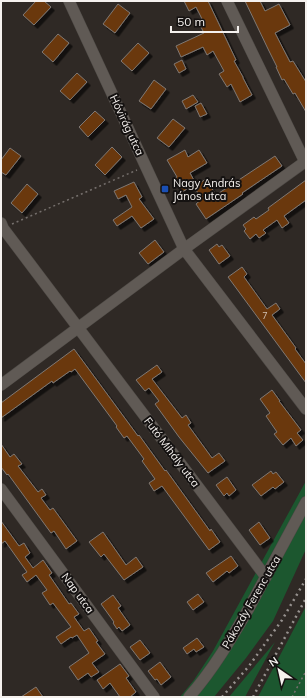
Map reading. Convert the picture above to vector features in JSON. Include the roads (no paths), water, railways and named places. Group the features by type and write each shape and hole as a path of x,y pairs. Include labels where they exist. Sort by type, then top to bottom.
{"street":[{"name":"Hóvirág utca","path":"69,1 184,249 306,409"},
{"path":"1,385 305,161 227,1"},
{"name":"Futó Mihály utca","path":"2,226 266,577"},
{"name":"Nap utca","path":"1,489 154,697"},
{"name":"Pákozdy Ferenc utca","path":"189,697 200,685 228,644 306,502"}],"railway":[{"path":"222,697 249,666 282,620 306,579"},
{"path":"253,697 306,598"}],"place":[{"name":"Nagy András János utca","path":"165,189"}]}
